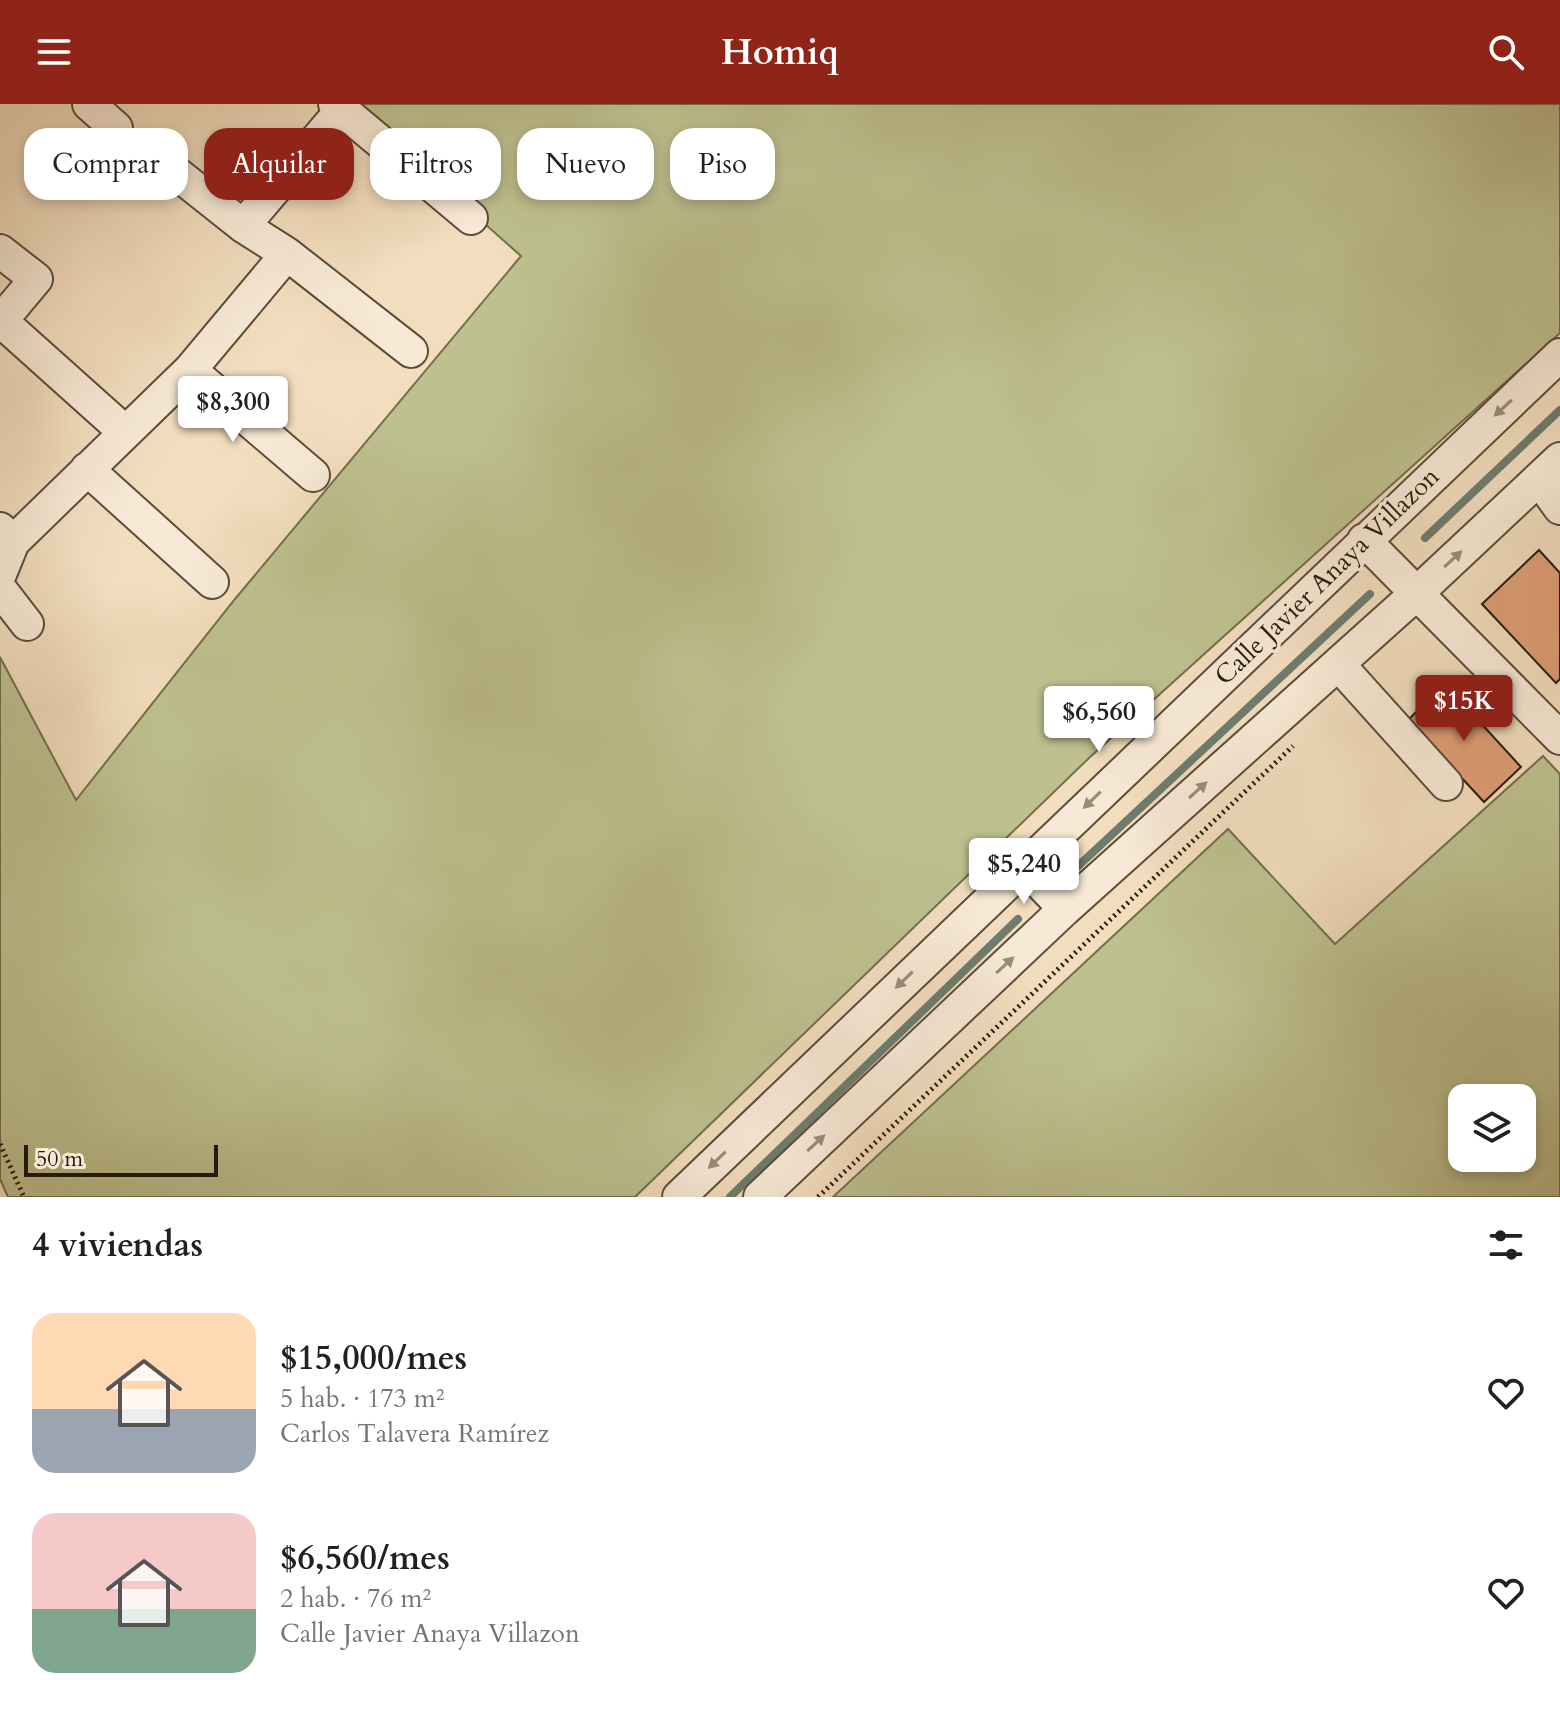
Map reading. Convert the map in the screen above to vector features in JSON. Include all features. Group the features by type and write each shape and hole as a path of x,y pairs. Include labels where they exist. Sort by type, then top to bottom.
{"street":[{"path":"89,104 116,128"},
{"path":"243,226 338,107 471,218"},
{"path":"188,182 243,226 287,254 411,351"},
{"path":"0,251 36,279 0,322 125,432"},
{"path":"0,574 7,536 87,469 190,370 287,254"},
{"name":"Calle Javier Anaya Villazon","path":"679,1197 1560,355"},
{"path":"190,370 313,475"},
{"path":"87,469 212,582"},
{"path":"760,1197 1065,909 1417,593 1550,469 1560,508"},
{"path":"1364,540 1558,732"},
{"path":"0,589 27,624"},
{"path":"1338,664 1446,784"},
{"path":"1023,865 1065,909"}],"path":[{"path":"818,1197 1296,743"},
{"path":"0,1144 24,1197"}],"green space":[{"path":"350,104 1560,104 1560,333 1089,758 635,1197 8,1197 0,1179 0,657 76,800 235,599 521,256 458,200 501,200 501,128 377,128"},
{"path":"1543,756 1560,774 1560,1197 833,1197 1228,829 1335,944"}],"building":[{"path":"1539,550 1560,573 1560,679 1556,683 1482,604"},
{"path":"1445,684 1521,767 1484,802 1408,720"}],"waterway":[{"path":"1425,538 1560,410"},
{"path":"1076,868 1370,594"},
{"path":"730,1197 1018,919"}]}
